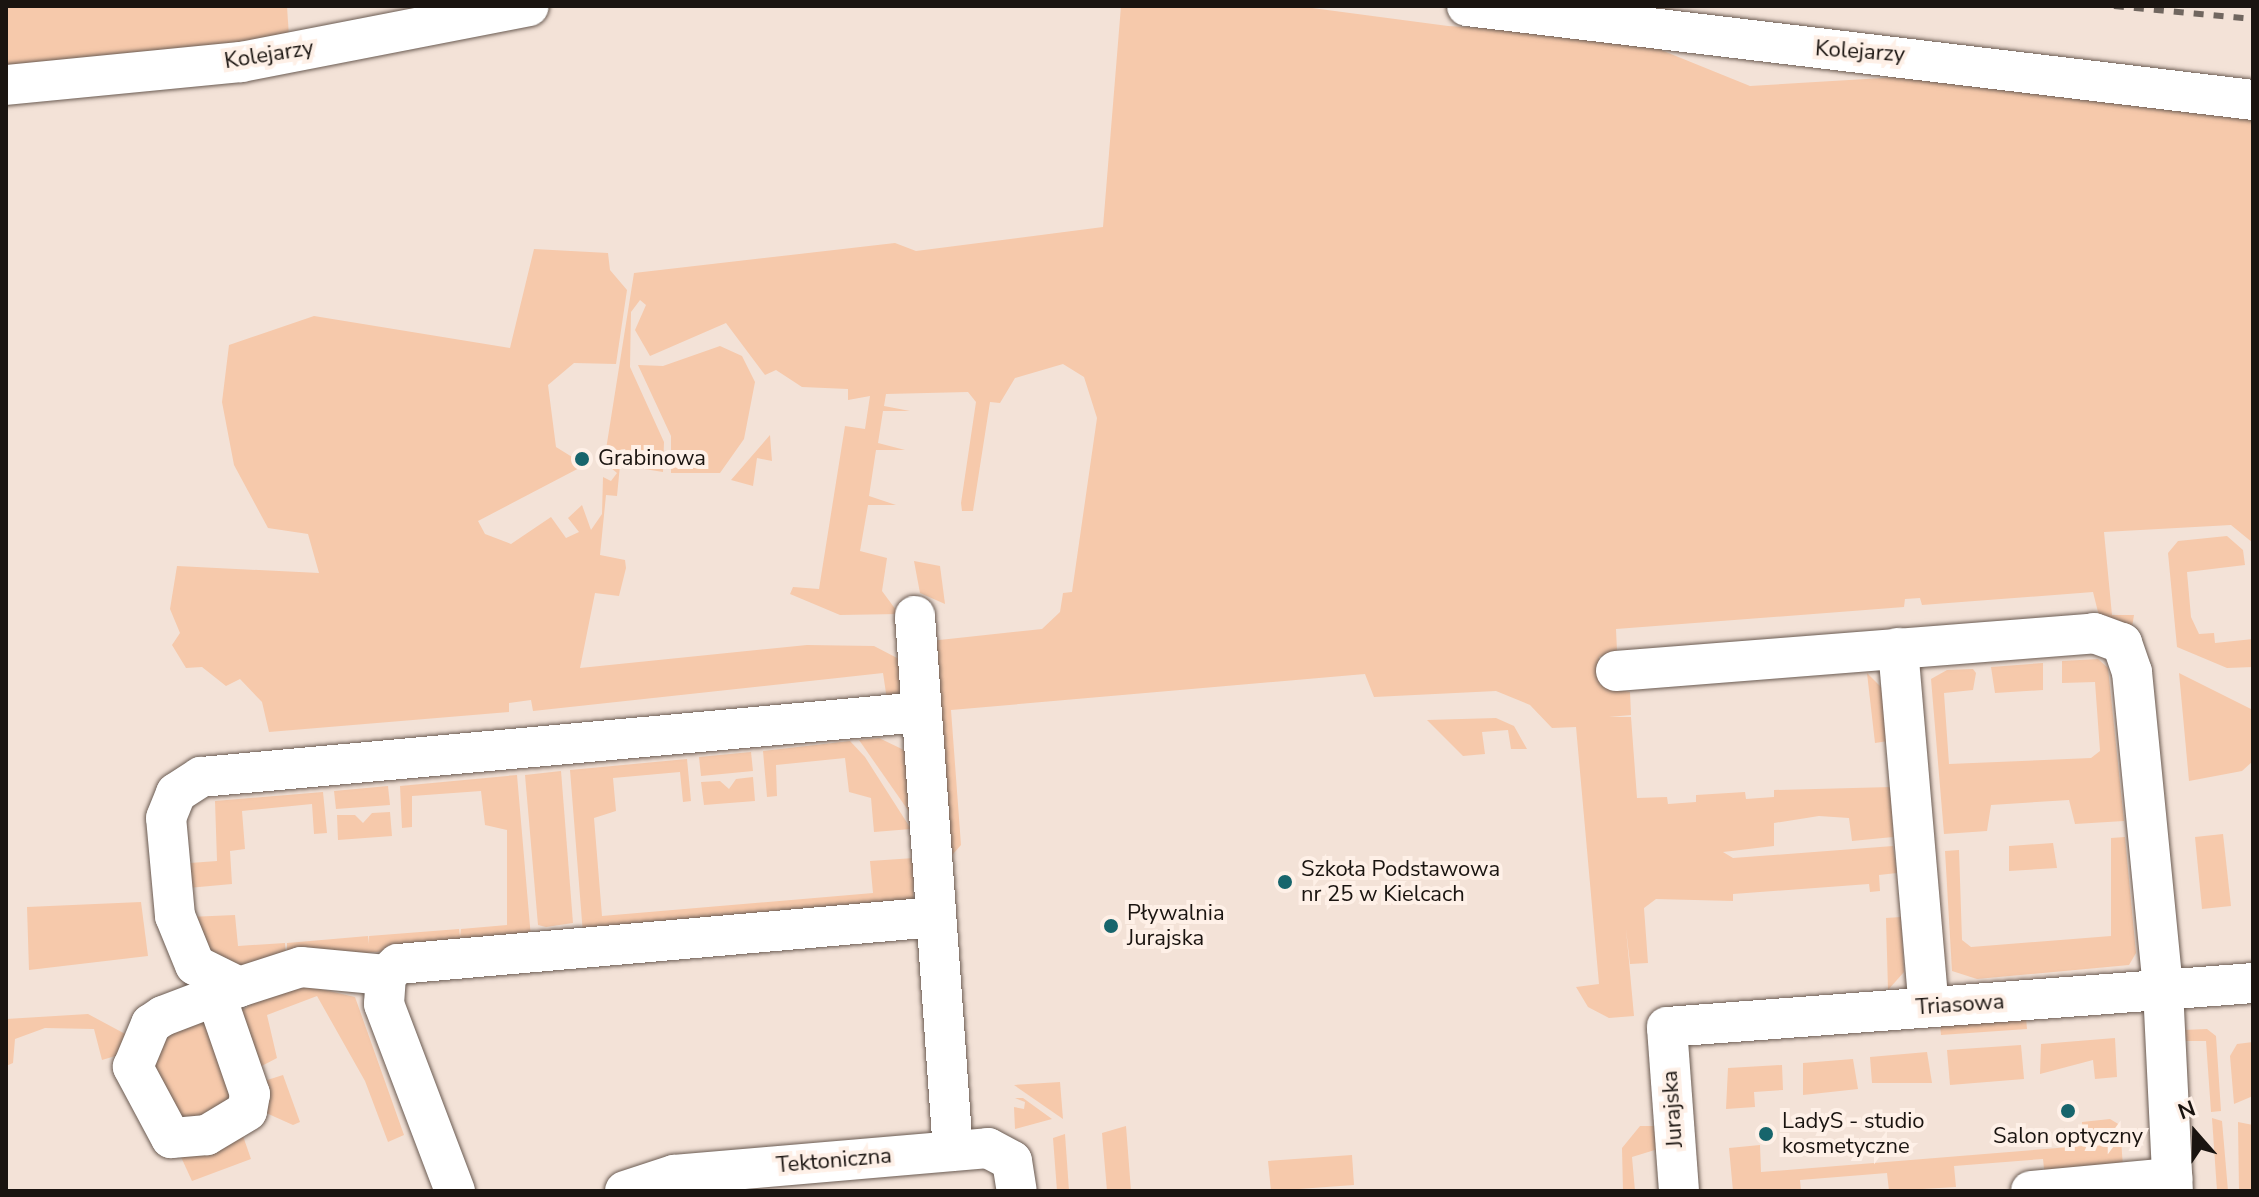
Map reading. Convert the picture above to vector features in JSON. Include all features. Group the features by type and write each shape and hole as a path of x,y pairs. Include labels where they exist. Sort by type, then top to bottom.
{"street":[{"name":"Kolejarzy","path":"6,85 241,62 529,6"},
{"name":"Kolejarzy","path":"1467,6 2253,100"},
{"path":"915,616 953,1151"},
{"path":"1616,671 2094,633 2129,650 2163,989 2173,1184 2031,1191"},
{"path":"1898,648 1929,1007"},
{"path":"921,712 201,777 176,793 166,818 175,916 195,965 228,991 317,966 386,975 417,959 935,917"},
{"path":"386,975 384,1004 455,1191"},
{"name":"Triasowa","path":"1667,1027 2253,983"},
{"name":"Jurajska","path":"1667,1027 1679,1191"},
{"name":"Tektoniczna","path":"625,1191 674,1175 953,1151 1000,1153 1012,1161 1017,1191"}],"shaded area":[{"path":"6,6 287,6 289,37 6,75"},
{"path":"1121,6 1297,6 1448,26 1629,37 1750,86 1916,76 2253,115 2253,543 2231,525 2104,532 2112,615 2134,615 2132,627 2099,616 2093,592 1922,605 1920,598 1905,599 1904,607 1616,629 1617,651 1599,657 1600,685 1630,692 1631,715 1609,717 1631,717 1637,798 1667,797 1668,804 1696,802 1696,795 1745,792 1746,799 1774,797 1774,790 1891,787 1893,837 1852,841 1849,818 1819,816 1774,823 1774,846 1723,852 1733,858 1893,846 1897,873 1879,875 1880,891 1870,892 1869,884 1733,894 1733,901 1656,899 1644,908 1648,963 1630,964 1626,929 1634,1016 1609,1018 1588,1007 1576,987 1599,984 1576,727 1552,728 1530,705 1496,691 1374,697 1365,674 951,710 961,845 946,862 930,641 1042,629 1060,612 1063,593 1072,592 1097,418 1084,377 1063,364 1015,378 1000,403 990,402 973,511 962,511 961,503 976,402 968,392 886,394 884,406 910,411 883,411 878,443 905,450 876,450 869,496 896,505 868,505 860,551 887,558 882,591 899,614 840,615 790,594 793,587 819,589 845,426 865,429 870,396 848,400 848,389 802,387 776,370 765,375 726,323 650,356 635,330 646,305 640,300 631,312 630,367 664,442 663,472 620,465 617,496 606,495 600,555 625,560 626,568 619,596 595,593 580,668 807,645 874,646 899,659 902,696 887,700 883,673 533,711 531,700 509,703 509,712 269,732 262,702 240,679 226,686 202,667 186,668 172,645 180,633 170,609 177,566 319,573 308,534 268,528 234,465 222,402 229,345 314,316 510,348 534,249 608,253 610,270 627,290 616,364 574,363 548,385 556,447 585,465 478,521 485,534 511,544 551,517 566,538 579,532 568,518 582,505 591,530 602,514 603,477 611,481 617,473 604,462 634,273 895,243 916,251 1103,227"},
{"path":"720,346 742,356 755,382 744,439 720,473 671,473 671,436 638,365 663,366"},
{"path":"770,435 772,461 757,458 753,486 731,480"},
{"path":"2227,536 2243,550 2245,565 2187,572 2191,617 2199,634 2214,633 2215,643 2253,639 2253,667 2227,668 2177,647 2168,553 2178,541"},
{"path":"914,561 940,566 945,604 920,593"},
{"path":"2098,659 2108,668 2124,821 2075,824 2069,800 1991,805 1987,831 1944,834 1931,679 1947,670 1973,669 1976,673 1973,690 1944,693 1949,764 2091,758 2100,751 2095,682 2062,683 2062,661"},
{"path":"2043,663 2043,690 1995,693 1991,667"},
{"path":"1867,673 1883,689 1888,741 1875,743"},
{"path":"2179,673 2253,710 2253,761 2242,771 2189,781"},
{"path":"1496,718 1514,726 1527,749 1511,749 1508,730 1482,732 1485,754 1463,756 1427,720"},
{"path":"879,738 906,751 910,813 859,740"},
{"path":"850,741 865,757 911,829 874,832 871,798 849,792 845,758 776,765 777,796 767,797 763,751"},
{"path":"751,752 753,771 701,776 699,757"},
{"path":"687,759 691,801 683,802 680,772 613,778 616,811 594,818 602,916 873,893 870,861 914,858 913,905 583,934 570,770"},
{"path":"561,771 573,923 546,927 538,925 525,775"},
{"path":"517,775 531,938 287,960 287,943 368,936 369,944 369,936 459,929 460,937 461,929 507,925 507,830 485,825 481,791 412,796 412,827 402,828 400,786"},
{"path":"753,777 755,801 704,805 701,782 720,781 729,789 736,779"},
{"path":"388,786 390,805 336,809 334,791"},
{"path":"323,792 327,833 314,834 312,804 242,811 245,849 230,851 232,884 188,888 190,863 217,861 215,801"},
{"path":"390,812 392,836 338,840 337,815 355,815 363,823 372,813"},
{"path":"2223,834 2231,906 2202,909 2195,837"},
{"path":"2125,837 2136,953 2129,965 1977,979 1952,971 1945,851 1959,850 1962,940 1971,947 2111,936 2111,838"},
{"path":"2053,843 2057,868 2009,871 2009,846"},
{"path":"141,902 148,956 29,970 27,907"},
{"path":"235,915 238,946 285,943 286,960 220,969 189,917"},
{"path":"1901,917 1904,972 1888,990 1886,918"},
{"path":"286,981 355,997 404,1135 388,1142 365,1081 317,996 267,1015 277,1058 256,1069 241,1011"},
{"path":"88,1014 129,1036 122,1054 102,1060 94,1029 45,1028 15,1039 13,1063 6,1066 6,1019"},
{"path":"205,1016 236,1096 184,1128 146,1060 148,1045"},
{"path":"2026,1018 2027,1029 1941,1035 1940,1025"},
{"path":"2207,1029 2216,1036 2221,1111 2211,1112 2206,1041 2185,1041 2183,1030"},
{"path":"2115,1038 2117,1077 2095,1079 2093,1060 2040,1074 2041,1044"},
{"path":"2253,1042 2253,1096 2234,1104 2230,1056 2237,1044"},
{"path":"2021,1045 2024,1079 1950,1085 1947,1050"},
{"path":"1927,1052 1932,1083 1872,1083 1870,1057"},
{"path":"1853,1059 1858,1089 1803,1095 1803,1063"},
{"path":"1782,1065 1783,1090 1754,1092 1755,1107 1726,1109 1728,1068"},
{"path":"283,1075 300,1122 293,1125 264,1112 258,1083"},
{"path":"1060,1082 1063,1119 1014,1085"},
{"path":"1015,1098 1023,1098 1052,1119 1015,1129 1014,1107 1024,1109 1025,1102"},
{"path":"2212,1118 2222,1121 2228,1191 2217,1191"},
{"path":"2110,1119 2120,1125 2123,1167 2045,1178 2043,1159 1954,1166 1956,1187 1889,1191 1887,1173 1800,1180 1801,1191 1733,1191 1729,1148 1760,1145 1761,1172 2083,1146 2082,1122"},
{"path":"2238,1122 2253,1125 2253,1191 2239,1191"},
{"path":"1126,1126 1131,1191 1107,1191 1102,1133"},
{"path":"1640,1126 1656,1126 1658,1149 1632,1157 1635,1191 1623,1191 1622,1148"},
{"path":"1065,1134 1069,1191 1057,1191 1053,1138"},
{"path":"243,1136 251,1159 192,1181 181,1157"},
{"path":"1352,1155 1354,1185 1271,1191 1268,1161"}],"railway":[{"path":"2114,6 2253,19"}],"place":[{"name":"Grabinowa","path":"582,459"},
{"name":"Szkoła Podstawowa nr 25 w Kielcach","path":"1285,882"},
{"name":"Pływalnia Jurajska","path":"1111,926"},
{"name":"Salon optyczny","path":"2068,1111"},
{"name":"LadyS - studio kosmetyczne","path":"1766,1134"}]}
